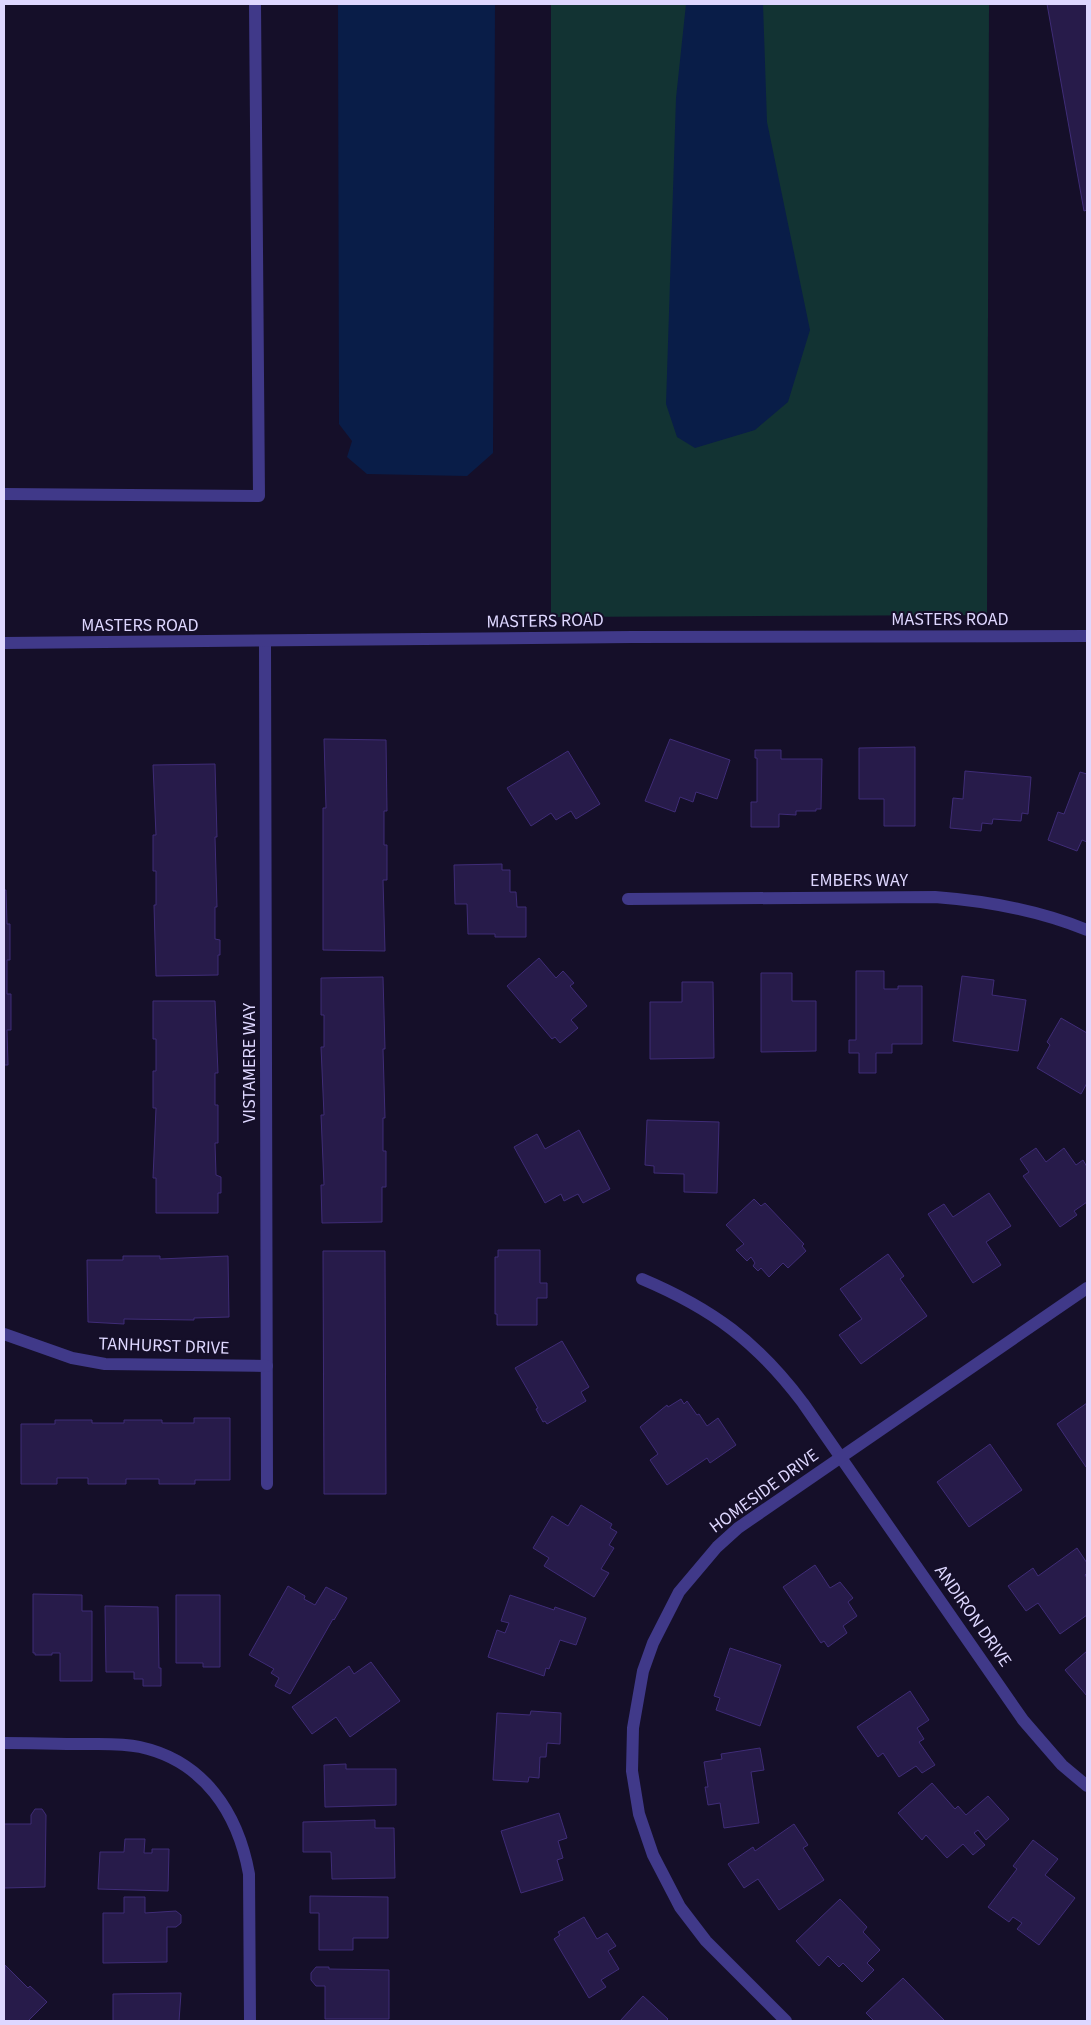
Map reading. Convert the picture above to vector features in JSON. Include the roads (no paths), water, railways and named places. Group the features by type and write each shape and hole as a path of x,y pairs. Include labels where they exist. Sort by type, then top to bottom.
{"street":[{"path":"4,494 259,496 255,4"},
{"name":"MASTERS ROAD","path":"4,643 632,637 1087,636"},
{"name":"VISTAMERE WAY","path":"265,642 267,1484"},
{"name":"EMBERS WAY","path":"628,899 935,897 966,899 1024,909 1066,921 1087,930"},
{"name":"ANDIRON DRIVE","path":"642,1279 691,1301 717,1318 752,1346 784,1379 1023,1720 1062,1765 1087,1786"},
{"name":"HOMESIDE DRIVE","path":"786,2021 701,1935 680,1907 652,1855 639,1814 632,1771 633,1728 643,1671 652,1643 679,1592 732,1532 1087,1288"},
{"name":"TANHURST DRIVE","path":"4,1334 72,1358 105,1364 267,1366"},
{"path":"4,1743 112,1744 140,1747 168,1756 200,1777 210,1786 228,1811 244,1850 248,1868 250,2021"}],"water":[{"path":"338,4 495,4 493,453 467,476 367,474 347,457 352,441 339,424"},
{"path":"686,4 763,4 767,122 810,330 788,402 755,430 695,448 677,437 666,404 676,98"}]}
